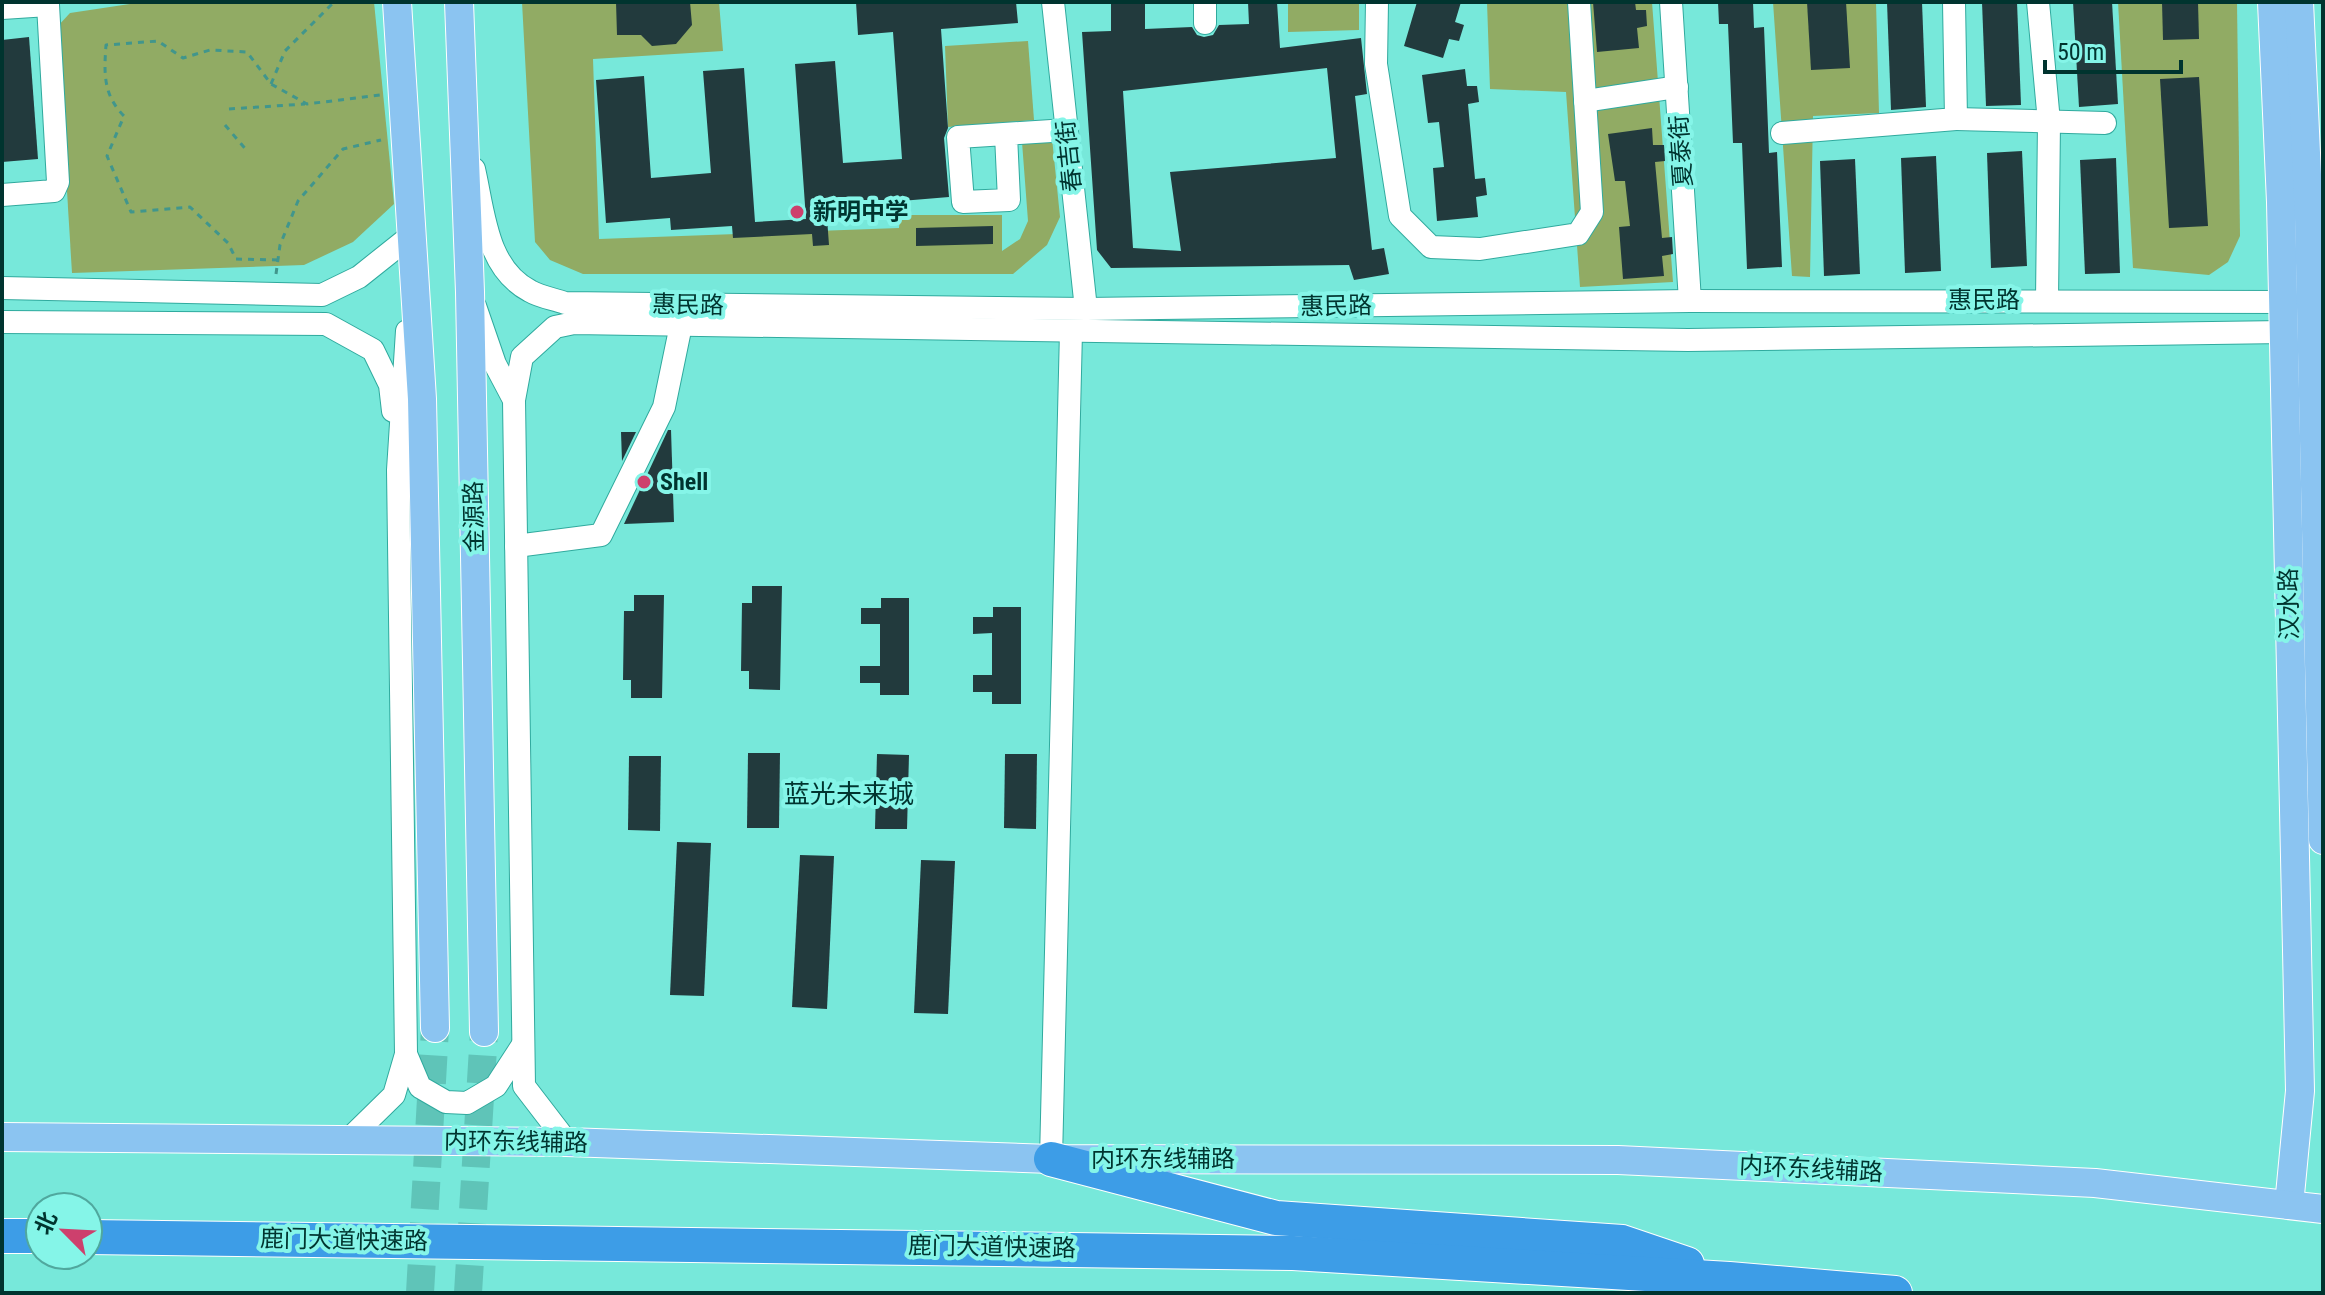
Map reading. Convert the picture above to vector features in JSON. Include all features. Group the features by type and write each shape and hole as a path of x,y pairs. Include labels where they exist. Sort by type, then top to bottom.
{"highway":[{"path":"1051,1159 1276,1218 1622,1242 1729,1279"},
{"path":"2,1236 24,1236"},
{"name":"鹿门大道快速路","path":"104,1237 1263,1252 1729,1279 1895,1293"}],"main road":[{"name":"金源路","path":"397,2 422,399 435,1028"},
{"name":"金源路","path":"459,2 470,292 484,1032"},
{"name":"汉水路","path":"2272,2 2305,302"},
{"name":"汉水路","path":"2299,2 2305,302 2323,840"},
{"name":"汉水路","path":"2289,1205 2300,1091 2306,335"},
{"name":"内环东线辅路","path":"2,1137 567,1142 1051,1159 1618,1160 2095,1183 2323,1209"}],"street":[{"name":"春吉街","path":"1053,2 1086,309"},
{"path":"1377,2 1376,64 1400,216 1431,247 1480,249 1578,234 1592,212 1579,2"},
{"name":"夏泰街","path":"1671,2 1690,301"},
{"path":"1954,2 1956,119"},
{"path":"2038,2 2049,122 2047,300"},
{"path":"2,8 48,4 58,182 54,191 2,195"},
{"path":"1585,101 1677,87"},
{"path":"1782,133 1956,119 2105,123"},
{"name":"惠民路","path":"466,130 489,235 501,267 528,291 565,303 1086,309 1690,301 2305,302"},
{"path":"1006,135 1067,130"},
{"path":"2,288 322,295 359,277 413,234"},
{"path":"348,1140 394,1095 406,1054 399,457 413,234"},
{"path":"470,292 495,364 514,400"},
{"path":"2,322 326,324 373,350 390,385 399,457"},
{"name":"惠民路","path":"567,1142 524,1086 522,1046 514,400 522,357 555,327 574,323 1688,340 2306,335"},
{"path":"516,546 601,535 664,407 681,325"},
{"path":"1051,1159 1071,331"},
{"path":"406,1054 420,1087 446,1102 467,1103 496,1086 522,1046"}],"path":[{"path":"271,84 285,51 334,2"},
{"path":"278,260 236,259 228,243 190,207 131,212 107,156 124,116 113,104 104,82 106,45 158,41 183,58 210,50 247,52 271,84 307,104"},
{"path":"229,109 307,104 403,92"},
{"path":"225,125 248,152"},
{"path":"273,293 280,245 298,201 343,149 406,134"}],"green space":[{"path":"143,2 374,2 394,204 353,242 304,265 72,273 57,27 70,13"},
{"path":"522,2 719,2 723,51 593,59 599,239 899,228 900,215 1002,215 1002,251 1020,239 1028,221 1022,142 1052,138 1060,217 1047,245 1013,274 583,274 550,260 535,242"},
{"path":"1288,2 1359,2 1359,30 1288,32"},
{"path":"1487,2 1652,2 1673,282 1580,287 1566,92 1490,89"},
{"path":"1773,2 1876,2 1879,113 1813,116 1810,277 1792,276"},
{"path":"2118,2 2237,2 2240,236 2228,262 2209,275 2133,268"},
{"path":"1028,41 1034,120 948,127 945,46"}],"building":[{"path":"616,2 690,2 692,25 676,44 652,46 641,35 617,35"},
{"path":"856,2 1016,2 1018,23 941,29 949,197 889,202 890,214 827,218 829,245 813,246 812,234 733,238 732,226 671,230 670,218 606,223 596,80 644,76 651,178 711,173 703,71 744,68 755,222 806,219 795,64 835,61 843,163 902,159 893,32 858,35"},
{"path":"1111,2 1145,2 1145,29 1192,27 1197,35 1204,37 1213,35 1219,25 1249,24 1248,2 1277,2 1280,48 1361,38 1367,94 1355,96 1372,250 1384,248 1389,274 1354,280 1349,265 1111,268 1097,250 1082,32 1111,31","holes":["1327,68 1336,158 1170,172 1181,251 1133,248 1123,91"]},
{"path":"1417,2 1461,2 1455,22 1464,25 1459,41 1449,39 1443,58 1404,46"},
{"path":"1593,2 1635,2 1636,10 1646,10 1647,26 1637,28 1639,48 1597,52"},
{"path":"1718,2 1753,2 1754,28 1764,27 1769,153 1777,152 1782,267 1747,269 1742,143 1733,143 1728,24 1719,24"},
{"path":"1807,2 1846,2 1850,68 1811,70"},
{"path":"1887,2 1922,2 1926,107 1891,110"},
{"path":"1982,2 2017,2 2021,105 1986,106"},
{"path":"2073,2 2112,2 2118,104 2079,107"},
{"path":"2162,2 2198,2 2199,39 2163,40"},
{"path":"29,37 38,159 2,162 2,40"},
{"path":"1465,69 1467,86 1477,86 1479,102 1468,104 1475,179 1485,178 1487,195 1476,197 1478,217 1437,221 1433,168 1444,167 1439,122 1428,123 1422,75"},
{"path":"2199,77 2208,226 2169,228 2160,79"},
{"path":"1652,128 1653,145 1664,145 1665,161 1655,162 1662,238 1672,237 1673,254 1662,256 1664,276 1623,279 1619,227 1630,226 1625,181 1615,181 1608,134"},
{"path":"2022,151 2027,266 1991,268 1987,153"},
{"path":"1936,156 1941,271 1905,273 1901,158"},
{"path":"2116,158 2120,273 2085,274 2080,160"},
{"path":"1855,159 1860,274 1824,276 1820,161"},
{"path":"993,226 993,244 916,246 916,228"},
{"path":"668,430 671,430 674,522 624,524"},
{"path":"621,432 636,432 622,461"},
{"path":"752,586 782,586 780,690 749,689 749,671 741,671 742,603 752,603"},
{"path":"634,595 664,595 662,698 631,698 631,680 623,680 624,611 634,611"},
{"path":"881,598 909,598 909,695 880,695 880,683 860,683 860,666 880,666 880,624 861,624 861,608 881,608"},
{"path":"993,607 1021,607 1021,704 992,704 992,692 973,692 973,675 992,675 992,633 973,634 973,617 993,617"},
{"path":"748,753 780,753 779,828 747,828"},
{"path":"877,754 909,755 907,829 875,829"},
{"path":"1005,754 1037,754 1036,829 1004,828"},
{"path":"629,756 661,756 660,831 628,830"},
{"path":"677,842 711,843 704,996 670,995"},
{"path":"800,855 834,856 827,1009 792,1007"},
{"path":"921,860 955,861 948,1014 914,1013"}],"tunnel":[{"path":"420,1293 435,1028"},
{"path":"468,1293 484,1032"}],"place":[{"name":"新明中学","path":"797,212"},
{"name":"Shell","path":"644,482"}],"district":[{"name":"蓝光未来城","path":"849,794"}]}
